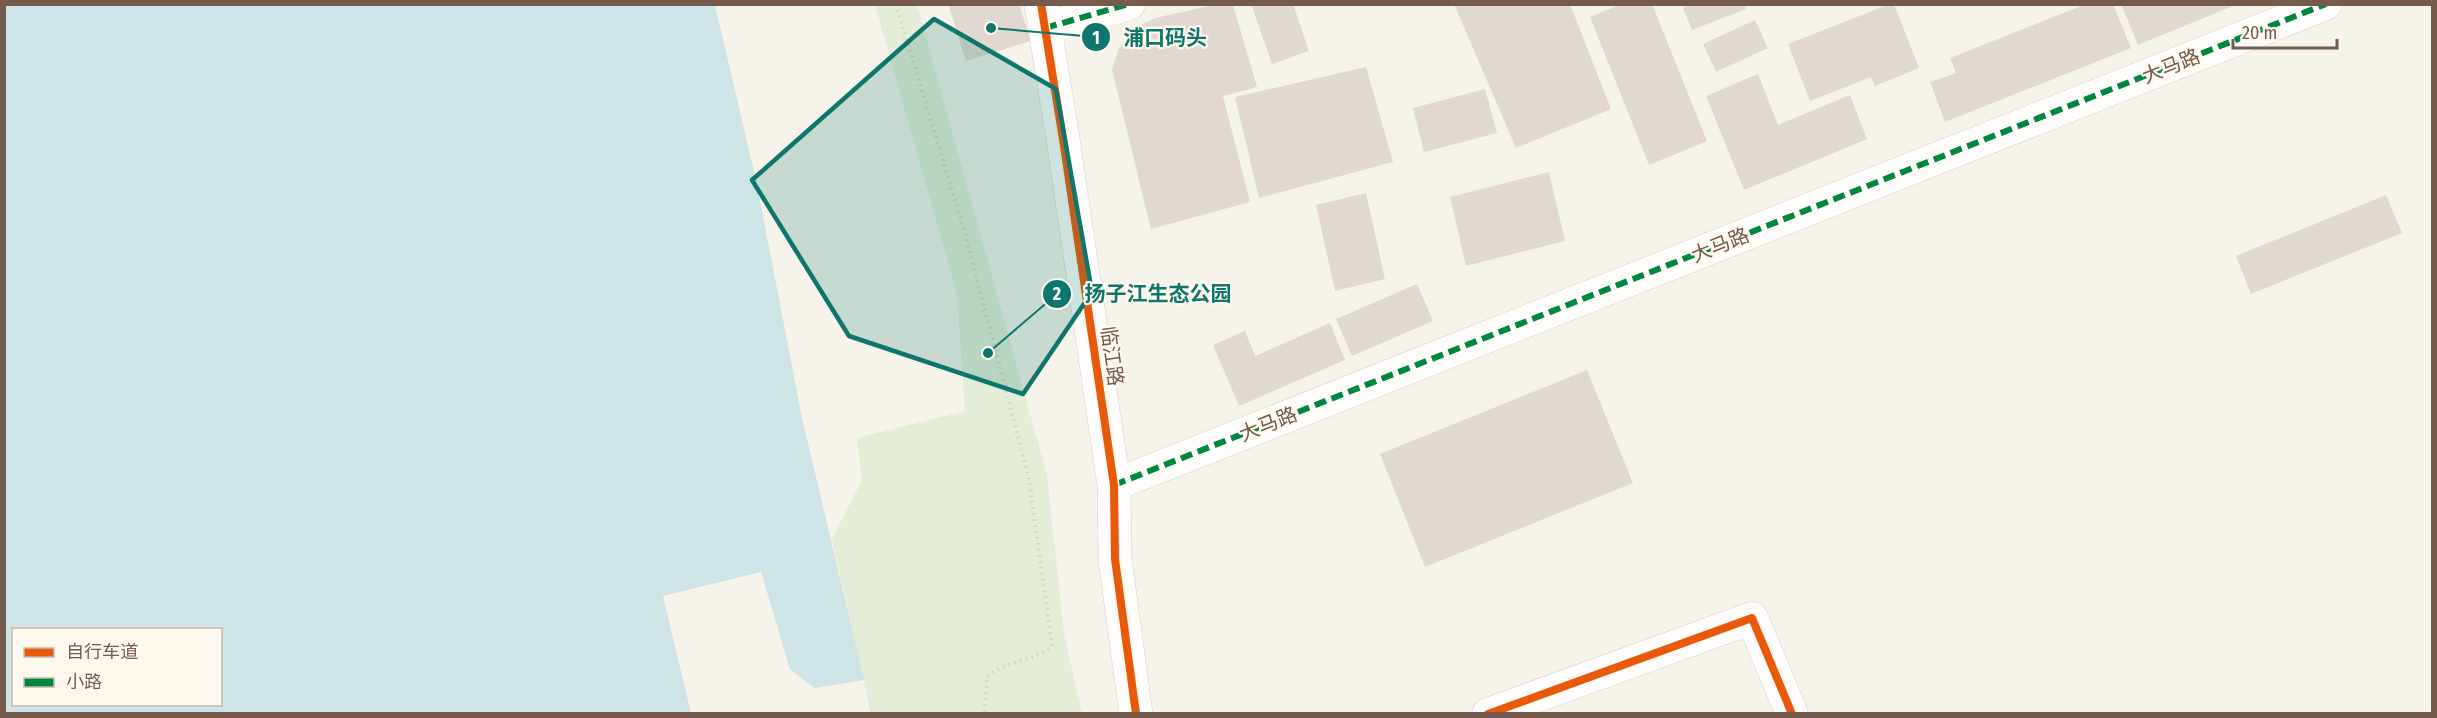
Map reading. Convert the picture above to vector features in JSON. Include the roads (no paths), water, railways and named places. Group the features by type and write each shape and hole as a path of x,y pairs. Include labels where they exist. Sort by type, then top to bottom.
{"street":[{"path":"1043,16 1129,4"},
{"name":"大马路","path":"1114,485 2325,4"},
{"name":"临江路","path":"1043,16 1114,485 1115,559 1136,714"},
{"path":"1488,714 1752,618 1792,714"}],"place":[{"name":"浦口码头","path":"991,28"},
{"name":"扬子江生态公园","path":"988,353"}]}
